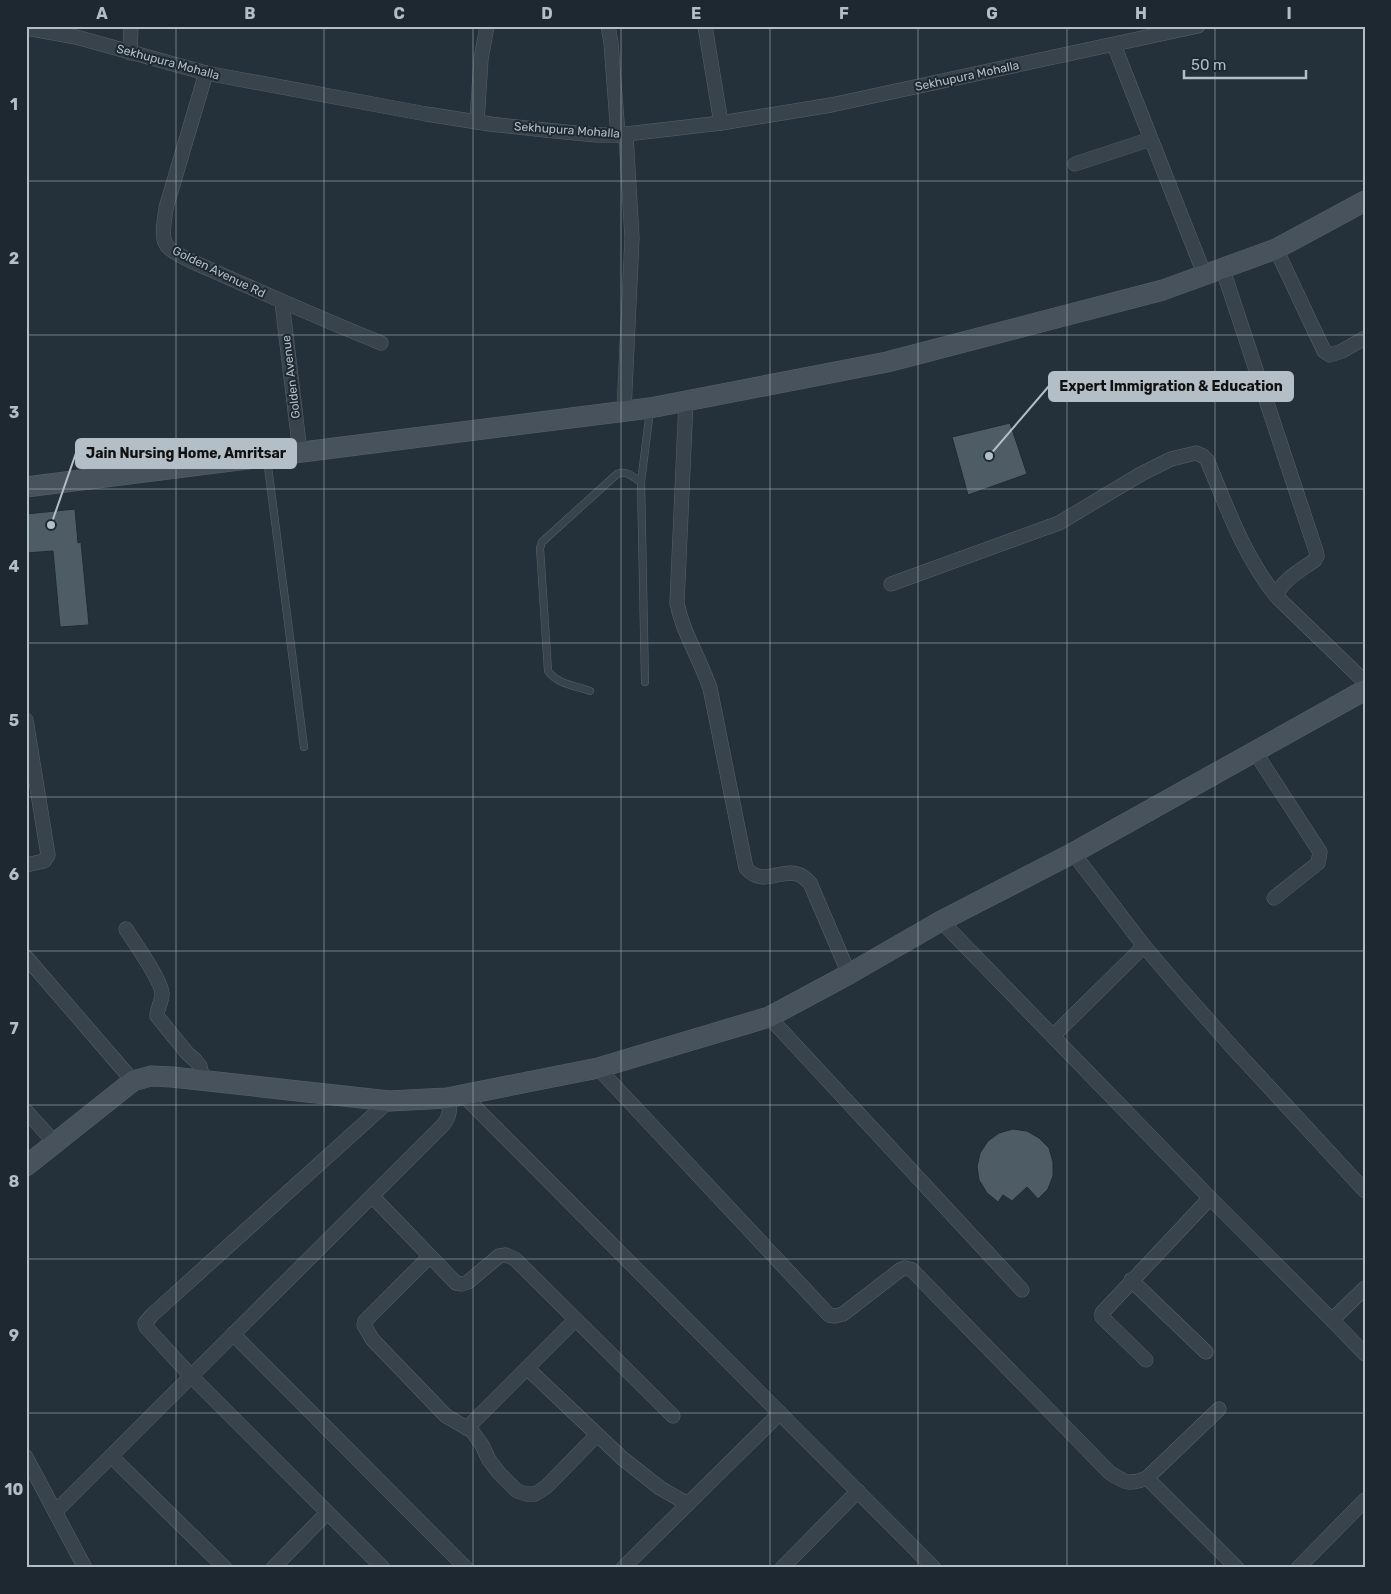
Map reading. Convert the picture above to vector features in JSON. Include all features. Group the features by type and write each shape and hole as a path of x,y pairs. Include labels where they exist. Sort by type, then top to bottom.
{"street":[{"path":"130,53 131,26"},
{"path":"477,122 481,59 487,26"},
{"path":"608,26 622,135 632,238 624,411"},
{"path":"705,26 720,123"},
{"name":"Sekhupura Mohalla","path":"26,28 76,37 206,73 426,114 477,122 596,135 622,135 720,123 831,105 1198,26"},
{"path":"1114,45 1151,140 1214,273 1316,551 1317,556 1315,560 1281,586 1276,598"},
{"name":"Golden Avenue Rd","path":"206,73 166,208 163,230 165,243 180,255 282,302 381,343"},
{"path":"1075,164 1151,140"},
{"path":"26,487 650,408 887,362 1163,290 1214,273 1276,249 1365,201"},
{"path":"1276,249 1324,351 1330,354 1342,351 1365,338"},
{"name":"Golden Avenue","path":"282,302 300,452"},
{"path":"686,401 677,603 680,619 704,670 710,688 746,868 752,875 760,878 794,874 802,876 810,883 850,974"},
{"path":"891,584 1058,523 1141,474 1171,459 1196,453 1207,460 1253,564 1263,581 1276,598 1365,682"},
{"path":"26,1166 133,1081 151,1076 172,1076 389,1101 455,1097 598,1068 770,1017 850,974 941,921 1073,853 1365,690"},
{"path":"26,720 48,855 44,861 26,865"},
{"path":"1254,752 1320,852 1318,863 1274,898"},
{"path":"1073,853 1144,946 1233,1048 1365,1191"},
{"path":"941,921 1210,1198 1365,1354"},
{"path":"126,930 162,991 157,1016 200,1066 203,1080"},
{"path":"1053,1036 1144,946"},
{"path":"28,963 133,1081"},
{"path":"770,1017 1022,1290"},
{"path":"598,1068 829,1315 843,1314 900,1270 905,1268 912,1270 1110,1473 1122,1481 1133,1483 1147,1478 1219,1408"},
{"path":"55,1512 443,1125 455,1097"},
{"path":"455,1097 780,1413 934,1568"},
{"path":"383,1568 191,1376 146,1327 147,1320 389,1101"},
{"path":"26,1111 55,1143"},
{"path":"372,1196 429,1257 456,1282 462,1284 468,1282 499,1256 506,1255 514,1259 673,1416"},
{"path":"1146,1360 1102,1317 1102,1313 1210,1198"},
{"path":"429,1257 369,1316 364,1325 372,1338 446,1416 467,1428 476,1436 499,1474 517,1492 535,1494 546,1488 597,1434"},
{"path":"1131,1280 1206,1352"},
{"path":"1332,1320 1365,1288"},
{"path":"467,1428 575,1320"},
{"path":"233,1334 461,1566"},
{"path":"527,1368 646,1478 688,1504"},
{"path":"623,1568 780,1413"},
{"path":"111,1456 225,1568"},
{"path":"26,1457 85,1568"},
{"path":"1147,1478 1237,1568"},
{"path":"782,1568 858,1491"},
{"path":"1298,1568 1365,1500"},
{"path":"273,1568 327,1513"}],"lane":[{"path":"645,682 640,482 650,408"},
{"path":"266,456 304,747"},
{"path":"590,691 558,681 548,671 540,548 542,542 617,474 627,473 640,482"}],"building":[{"path":"1010,423 1027,474 968,495 952,437"},
{"path":"75,509 78,543 81,542 89,625 60,627 53,551 26,553 26,514"},
{"path":"1013,1129 1027,1131 1039,1138 1049,1148 1053,1162 1053,1176 1048,1189 1038,1199 1027,1187 1012,1201 1003,1195 998,1202 987,1193 979,1180 977,1167 980,1153 988,1141 999,1133"}],"place":[{"name":"Expert Immigration & Education","path":"989,456"},
{"name":"Jain Nursing Home, Amritsar","path":"51,525"}]}
